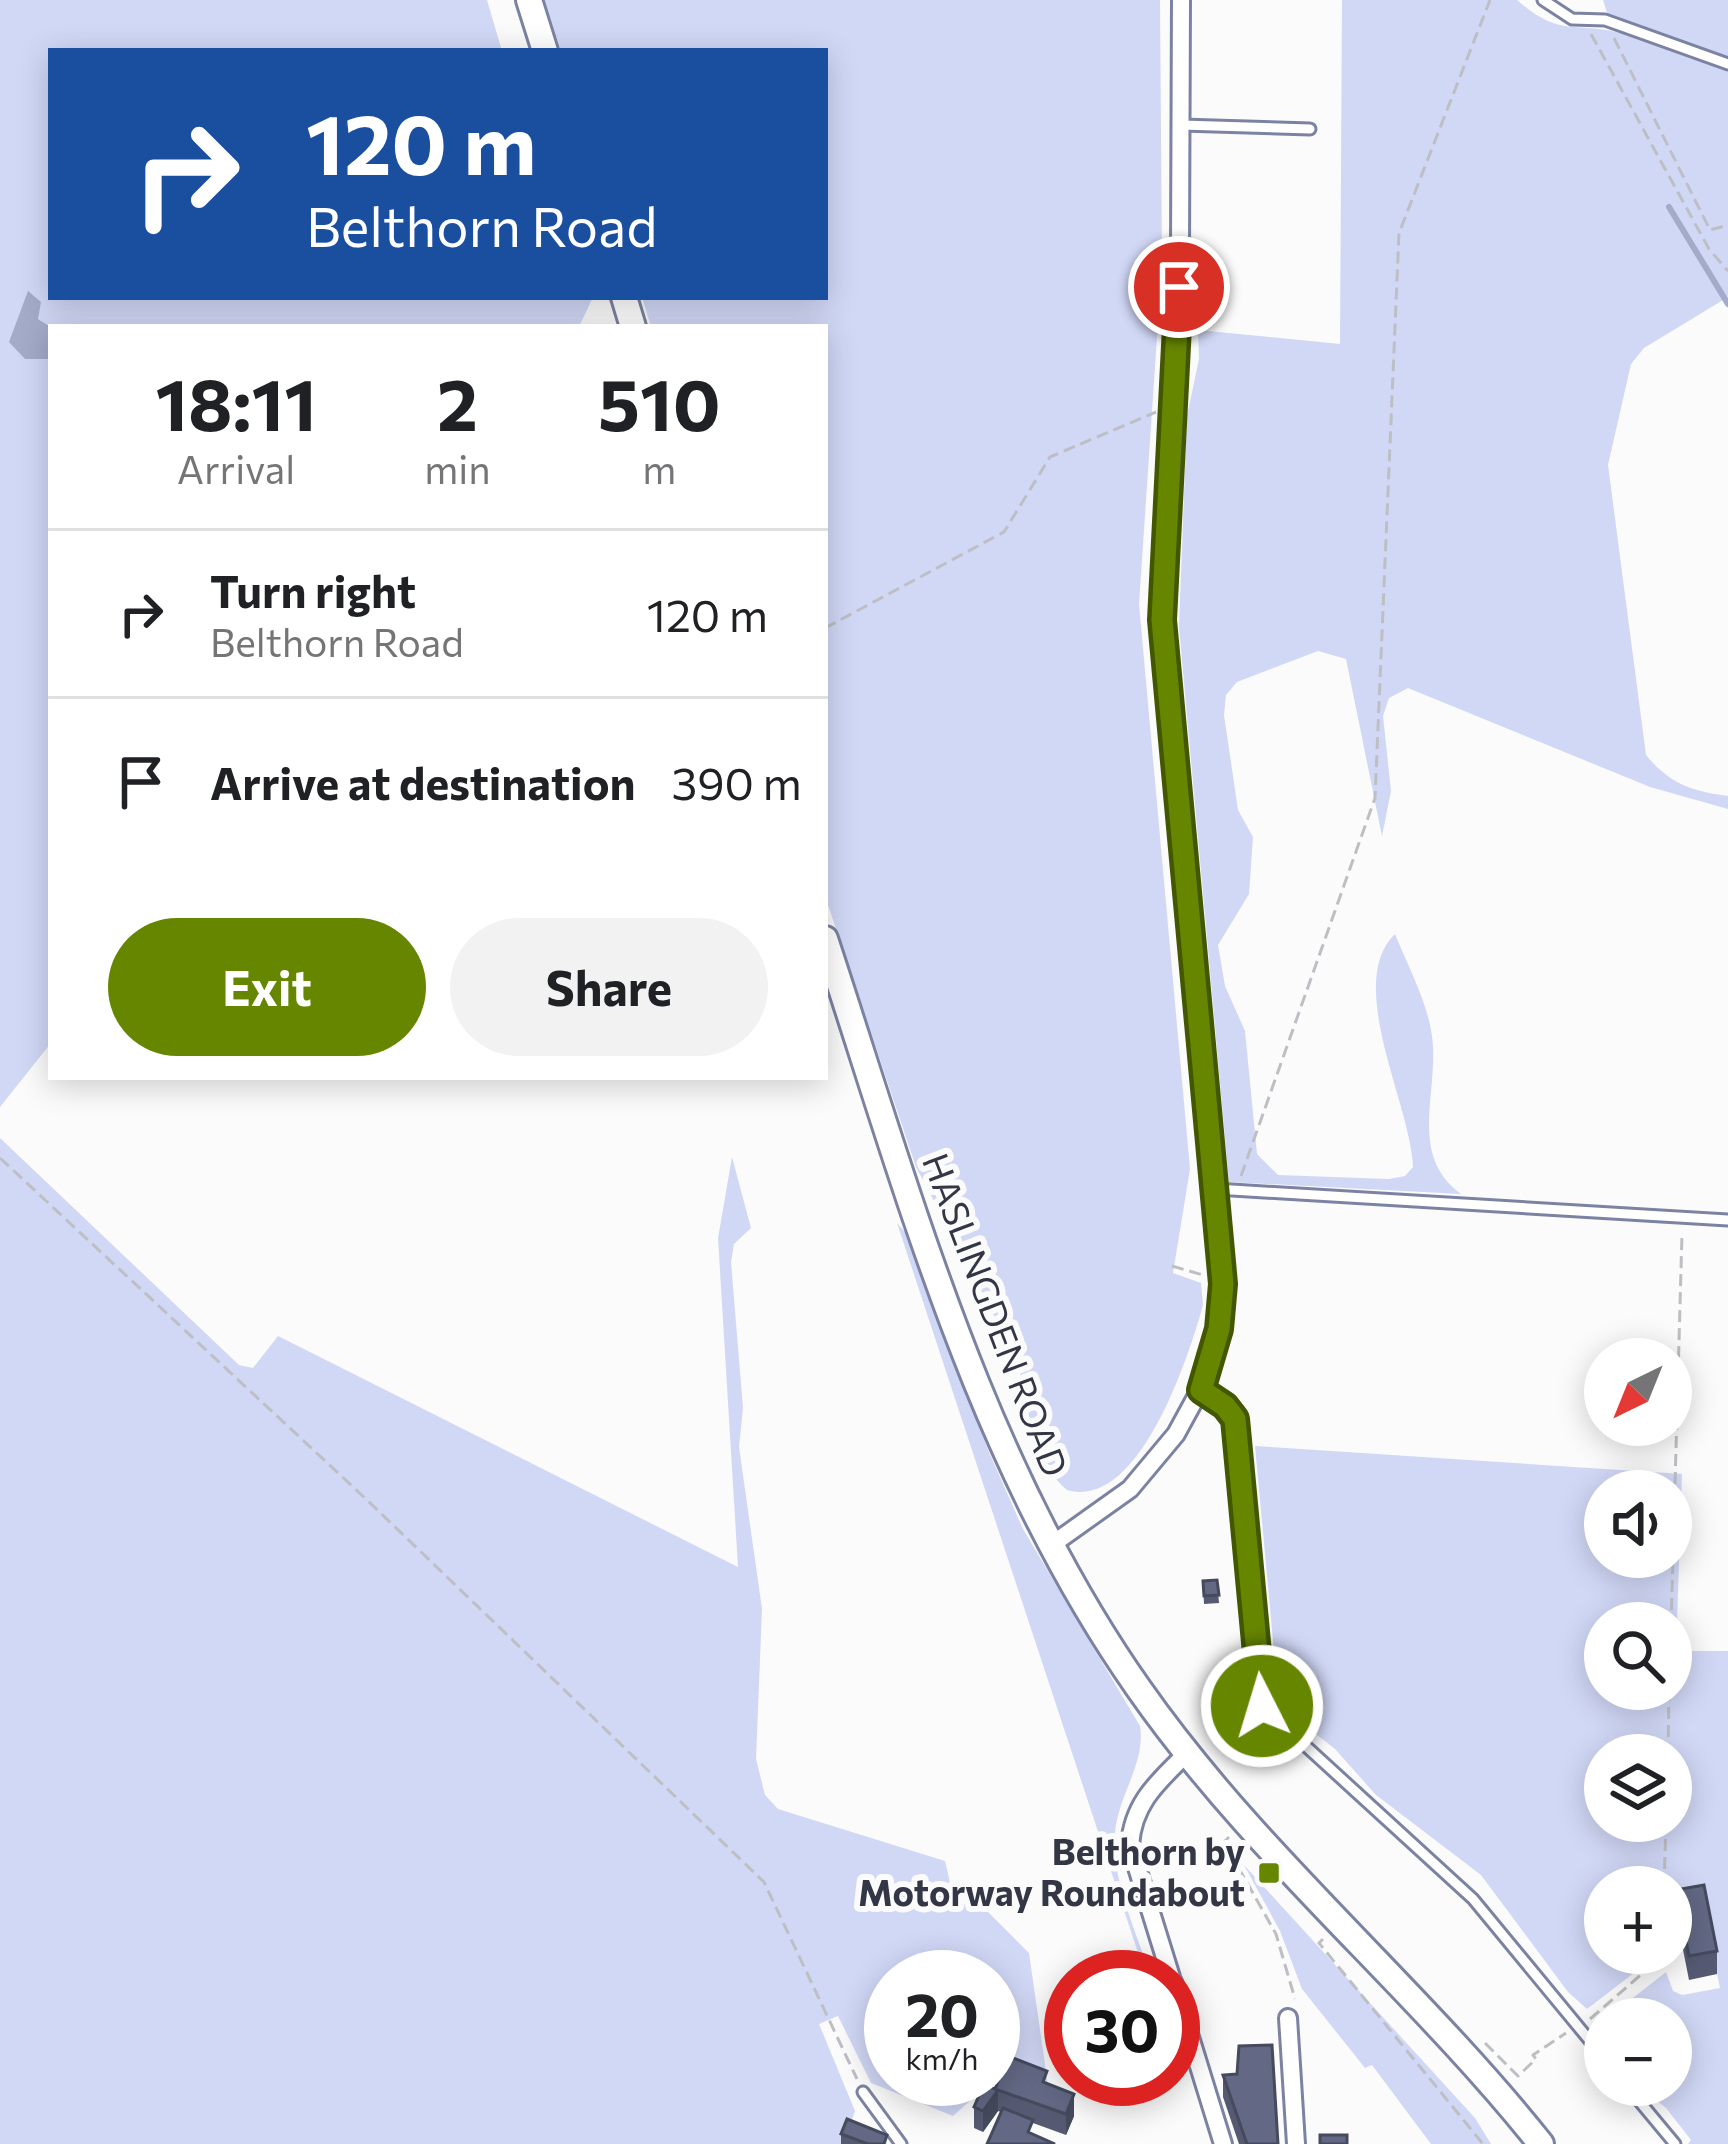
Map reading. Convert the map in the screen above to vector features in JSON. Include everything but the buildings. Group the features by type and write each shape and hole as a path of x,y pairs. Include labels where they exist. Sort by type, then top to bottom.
{"main road":[{"path":"529,0 544,48"},
{"name":"HASLINGDEN ROAD","path":"828,947 968,1365 1020,1491 1050,1546 1118,1658 1187,1753 1541,2144"}],"street":[{"path":"1050,1546 1130,1489 1176,1434 1201,1390 1219,1329 1223,1279 1216,1189 1162,620 1173,404 1181,0"},
{"path":"1201,1390 1235,1419 1262,1706"},
{"path":"1163,1950 1130,1845 1131,1829 1148,1792 1187,1753"},
{"path":"1288,2018 1296,2144"},
{"path":"1200,2070 1223,2144"}],"lane":[{"path":"1544,0 1572,19 1605,20 1728,64"},
{"path":"1181,125 1310,129"},
{"path":"1216,1189 1728,1220"},
{"path":"1262,1706 1473,1900 1584,2033"},
{"path":"863,2092 901,2144"},
{"path":"1643,2106 1675,2144"}],"path":[{"path":"1237,1189 1375,798 1399,232 1490,0"},
{"path":"1590,17 1592,38 1709,249 1728,271"},
{"path":"1605,20 1710,230 1728,225"},
{"path":"828,626 1004,532 1049,457 1173,404"},
{"path":"0,1158 366,1499 764,1882 863,2092"},
{"path":"1672,1602 1682,1218"},
{"path":"1172,1266 1223,1279"},
{"path":"968,1365 1022,1335"},
{"path":"1248,1822 1223,1842 1276,1934 1297,1996 1288,2018"},
{"path":"1341,1924 1319,1942 1483,2144"},
{"path":"1579,2027 1641,1974"},
{"path":"1517,2076 1558,2036"}],"shaded area":[{"path":"0,0 487,0 501,48 48,48 48,300 592,300 580,324 48,325 38,319 28,291 48,349 48,1047 0,1107"},
{"path":"544,0 1160,0 1162,263 1139,604 1190,1169 1173,1273 1201,1283 1203,1305 1157,1424 1117,1477 1093,1490 1067,1490 1039,1450 1022,1398 1021,1367 916,1167 828,905 828,324 650,324 643,300 828,300 828,48 560,48"},
{"path":"1342,0 1517,0 1556,24 1634,36 1728,68 1728,297 1644,348 1631,364 1608,465 1646,755 1682,784 1728,796 1728,809 1650,787 1408,688 1389,698 1383,716 1391,791 1382,836 1346,659 1318,651 1237,682 1226,695 1224,715 1238,810 1253,837 1249,894 1218,945 1225,986 1245,1031 1257,1154 1278,1175 1389,1179 1405,1176 1413,1167 1378,1013 1376,982 1381,956 1395,934 1431,1030 1429,1118 1434,1159 1444,1178 1461,1194 1229,1182 1179,627 1187,416 1199,359 1198,330 1340,344"},
{"path":"1603,0 1728,0 1728,57 1609,19"},
{"path":"28,291 41,302 38,319 48,325 48,359 25,359 9,342"},
{"path":"0,1138 239,1365 253,1368 278,1336 738,1567 718,1238 732,1157 751,1228 734,1244 731,1262 743,1408 739,1447 762,1609 756,1759 765,1795 778,1809 945,1861 951,1887 972,1896 1029,1953 1044,2057 1044,2090 1020,2081 1020,1950 864,1950 864,2069 838,2016 819,2024 855,2111 843,2144 0,2144"},
{"path":"897,1223 912,1240 988,1450 1023,1529 1140,1726 1139,1753 1115,1833 1117,1869 1141,1950 1137,1950"},
{"path":"1255,1446 1621,1470 1584,1470 1584,1578 1678,1578 1678,1602 1584,1602 1584,1710 1692,1710 1692,1651 1728,1651 1728,2144 1688,2144 1691,2140 1663,2106 1692,2106 1692,1998 1633,1998 1663,1974 1673,1991 1682,1995 1720,1988 1703,1907 1692,1909 1692,1866 1584,1866 1584,1974 1633,1974 1601,1998 1584,1998 1584,2006 1568,1992 1481,1875 1376,1795 1335,1749 1279,1705"},
{"path":"1244,1865 1475,2118 1491,2144 1431,2144 1372,2065 1365,2068 1302,1989 1280,1931"},
{"path":"928,2106 964,2106 953,2116"}],"waterway":[{"path":"1669,207 1728,304"}],"place":[{"name":"Belthorn by Motorway Roundabout","path":"1269,1873"}],"route":[{"path":"1179,287 1162,620 1223,1284 1219,1329 1201,1390 1235,1419 1262,1706"}]}
